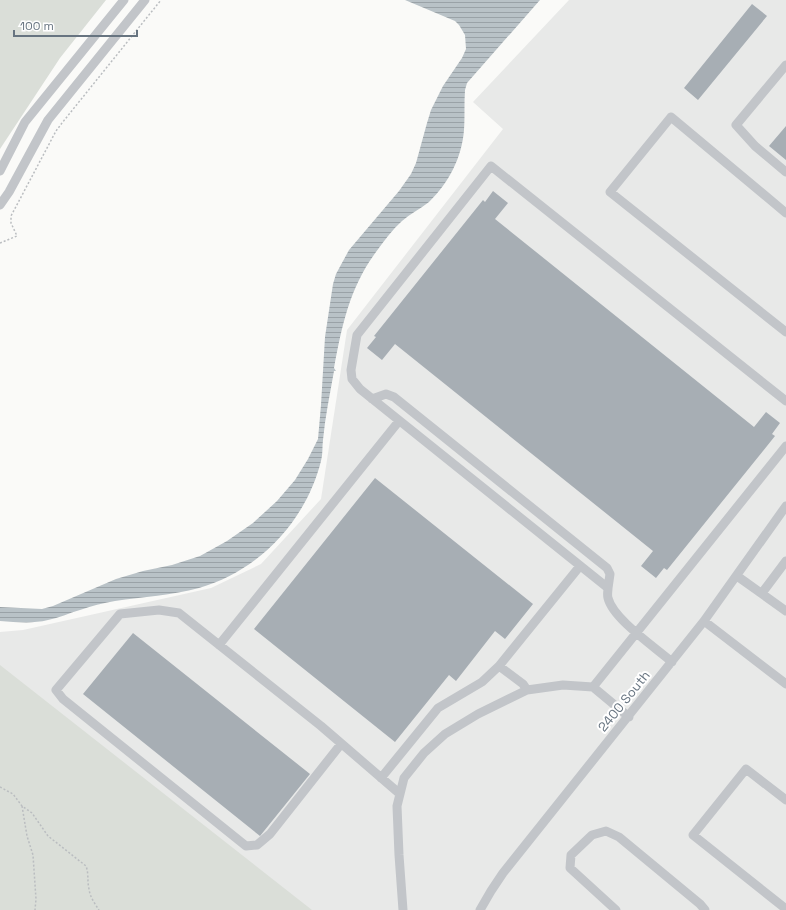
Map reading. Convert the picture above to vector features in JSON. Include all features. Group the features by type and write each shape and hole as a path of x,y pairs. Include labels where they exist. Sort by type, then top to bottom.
{"street":[{"path":"0,171 18,134 28,118 124,0"},
{"path":"0,205 9,192 48,120 145,0"},
{"path":"103,25 116,36"},
{"path":"786,65 736,125 755,146 786,172"},
{"path":"786,213 671,117 610,192 786,332"},
{"path":"608,588 372,399 360,389 352,379 351,370 357,335 491,166 786,401"},
{"path":"372,399 386,394 394,397 607,568 610,574 608,597 613,608 620,618 672,662"},
{"path":"219,645 400,421"},
{"path":"593,687 786,446"},
{"path":"503,504 512,492"},
{"name":"2400 South","path":"480,910 503,873 629,717 704,621 738,576 786,506"},
{"path":"762,593 786,561"},
{"path":"381,778 438,708 482,682 499,666 580,566"},
{"path":"738,576 786,610"},
{"path":"341,744 270,834 257,845 246,846 63,699 56,690 120,614 159,610 179,613 341,744 400,794"},
{"path":"704,621 786,684"},
{"path":"499,666 523,684 527,690"},
{"path":"403,910 397,806 404,778 424,753 444,734 478,714 527,690 563,685 593,687 629,717"},
{"path":"786,800 746,769 693,835 786,909"},
{"path":"616,910 570,868 571,854 592,835 606,831 619,837 700,904 705,910"}],"path":[{"path":"0,243 17,236 11,223 11,216 56,131 161,0"},
{"path":"0,787 13,794 22,806 32,812 48,836 86,866 91,897 99,910"},
{"path":"22,806 27,836 33,855 36,899 35,910"}],"shaded area":[{"path":"0,0 106,0 60,58 0,149"},
{"path":"405,0 540,0 467,83 465,90 463,140 457,160 443,187 429,202 405,218 391,232 367,265 353,293 340,337 334,368 336,371 334,371 326,414 321,461 314,483 304,504 292,523 277,541 260,556 221,580 199,588 115,601 88,607 56,618 36,622 0,621 0,607 42,609 53,606 116,579 143,571 172,565 200,556 227,541 253,523 277,501 295,480 318,439 325,337 333,284 336,274 349,250 399,191 411,174 416,163 431,110 443,86 462,58 466,49 465,35 455,21"},
{"path":"569,0 786,0 786,910 303,910 0,671 0,632 23,630 211,588 261,564 321,499 347,330 503,129 473,102"},
{"path":"0,665 312,910 0,910"}],"building":[{"path":"752,4 767,16 698,100 684,88"},
{"path":"786,126 786,160 769,146"},
{"path":"493,191 508,203 495,219 754,427 766,412 780,423 772,434 775,436 667,570 664,568 656,578 641,566 653,551 395,344 382,360 367,348 376,337 374,336 483,200 485,202"},
{"path":"375,478 533,604 505,639 495,631 456,681 449,675 395,742 254,629"},
{"path":"133,633 310,774 260,836 83,694"}]}
